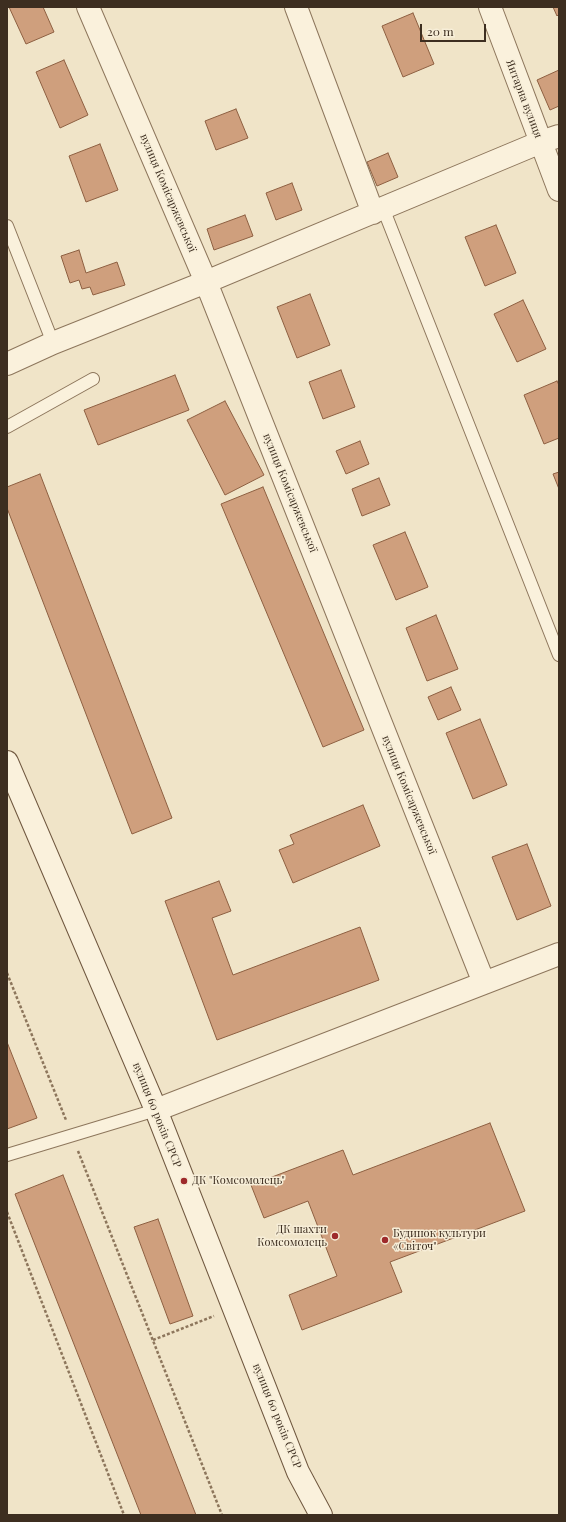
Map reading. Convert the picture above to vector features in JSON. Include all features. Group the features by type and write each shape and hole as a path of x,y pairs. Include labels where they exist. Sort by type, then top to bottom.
{"street":[{"name":"вулиця Комісаржевської","path":"88,7 206,282 484,983"},
{"path":"296,7 378,210"},
{"name":"Янтарна вулиця","path":"490,7 550,139 559,190"},
{"path":"7,364 53,343 206,282 550,139"},
{"name":"вулиця 60 років СРСР","path":"7,762 156,1110 298,1472 321,1515"},
{"path":"156,1110 559,954"}],"lane":[{"path":"378,210 559,655"},
{"path":"7,226 53,343"},
{"path":"7,427 93,379"},
{"path":"7,1155 156,1110"}],"path":[{"path":"7,974 222,1515"},
{"path":"7,1212 124,1515"},
{"path":"153,1340 234,1308"}],"building":[{"path":"9,7 43,7 54,32 26,44"},
{"path":"553,7 559,7 559,14 557,16"},
{"path":"413,13 434,64 403,77 382,26"},
{"path":"64,60 88,115 60,128 36,72"},
{"path":"559,70 559,106 550,110 537,80"},
{"path":"236,109 248,138 216,150 205,121"},
{"path":"100,144 118,190 86,202 69,156"},
{"path":"388,153 398,177 377,186 367,162"},
{"path":"292,183 302,210 276,220 266,193"},
{"path":"245,215 253,236 214,250 207,229"},
{"path":"496,225 516,273 485,286 465,237"},
{"path":"79,250 86,273 117,262 125,285 93,295 90,287 82,289 79,280 70,283 61,256"},
{"path":"310,294 330,345 297,358 277,307"},
{"path":"523,300 546,349 517,362 494,314"},
{"path":"341,370 355,407 323,419 309,382"},
{"path":"175,375 189,410 98,445 84,410"},
{"path":"557,381 559,385 559,438 544,444 524,395"},
{"path":"225,401 264,475 225,495 187,420"},
{"path":"360,441 369,464 346,474 336,451"},
{"path":"559,472 559,489 553,474"},
{"path":"40,474 172,818 132,834 7,508 7,487"},
{"path":"379,478 390,505 362,516 352,489"},
{"path":"263,487 364,730 323,747 221,504"},
{"path":"405,532 428,587 396,600 373,545"},
{"path":"436,615 458,669 427,681 406,628"},
{"path":"451,687 461,710 438,720 428,697"},
{"path":"480,719 507,785 473,799 446,733"},
{"path":"363,805 380,846 293,883 279,850 294,844 290,835"},
{"path":"527,844 551,906 517,920 492,857"},
{"path":"219,881 231,911 212,918 233,975 360,927 379,980 217,1040 165,901"},
{"path":"7,1042 37,1118 7,1129"},
{"name":"Будинок культури «Світоч\"","path":"490,1123 525,1211 390,1262 402,1292 302,1330 289,1295 337,1276 308,1201 264,1218 251,1185 343,1150 353,1175"},
{"path":"63,1175 196,1515 141,1515 15,1194"},
{"path":"158,1219 193,1316 170,1324 134,1227"}],"place":[{"name":"ДК \"Комсомолець\"","path":"184,1181"},
{"name":"ДК шахти Комсомолець","path":"335,1236"},
{"name":"Будинок культури «Світоч\"","path":"385,1240"}]}
